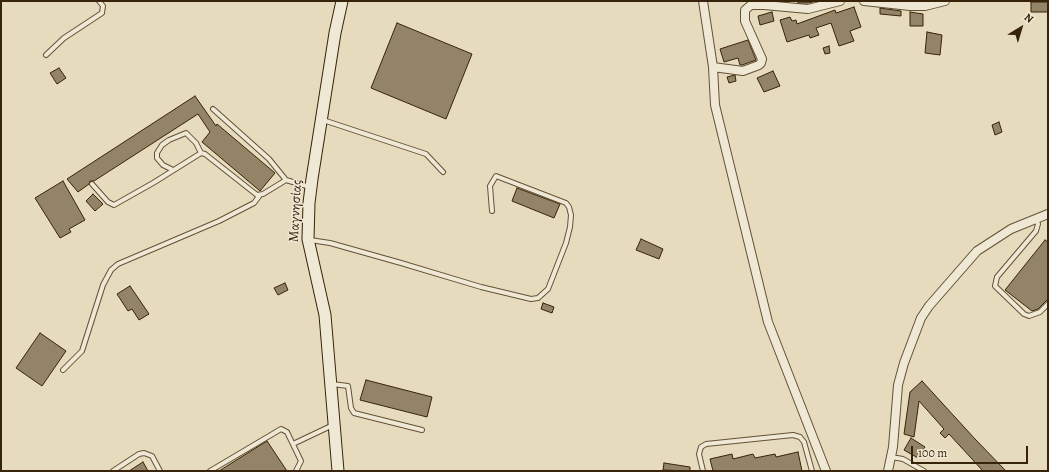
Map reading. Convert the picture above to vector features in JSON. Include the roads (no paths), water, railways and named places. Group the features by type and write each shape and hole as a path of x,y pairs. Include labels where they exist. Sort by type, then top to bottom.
{"street":[{"name":"Μαγνησίας","path":"338,471 325,315 308,239 311,187 335,34 342,1"},
{"path":"703,1 713,67 715,105 722,140 768,322 826,471"},
{"path":"713,67 743,71 759,66 762,63 762,59 745,21 745,10 751,5 808,9 840,1"},
{"path":"864,1 910,6 925,6 945,1"},
{"path":"888,471 891,457 898,385 904,363 921,318 929,306 977,251 1011,229 1048,214"}],"lane":[{"path":"46,56 64,38 102,13 103,6 99,1"},
{"path":"213,109 269,159 286,180 311,187"},
{"path":"322,120 426,154 443,172"},
{"path":"173,170 163,165 157,158 157,153 162,145 186,133 196,143 201,153 205,154 257,195 260,195"},
{"path":"92,184 108,202 114,205 201,153"},
{"path":"308,239 330,243 481,287 531,299 538,298 548,289 566,244 571,215 569,207 566,203 496,176 490,186 492,211"},
{"path":"63,370 82,350 103,285 111,270 118,264 219,221 254,203 260,195 286,180"},
{"path":"1036,218 1038,224 1036,231 997,277 994,286 1024,314 1029,316 1040,312 1048,304"},
{"path":"331,384 345,384 348,386 350,389 351,408 354,412 422,430"},
{"path":"293,444 334,425"},
{"path":"210,471 280,429 287,432 301,461 296,471"},
{"path":"703,471 699,454 702,447 706,444 792,435 800,437 804,442 812,471"},
{"path":"113,471 139,454 144,453 152,456 160,471"},
{"path":"891,457 903,459 924,471"}]}
